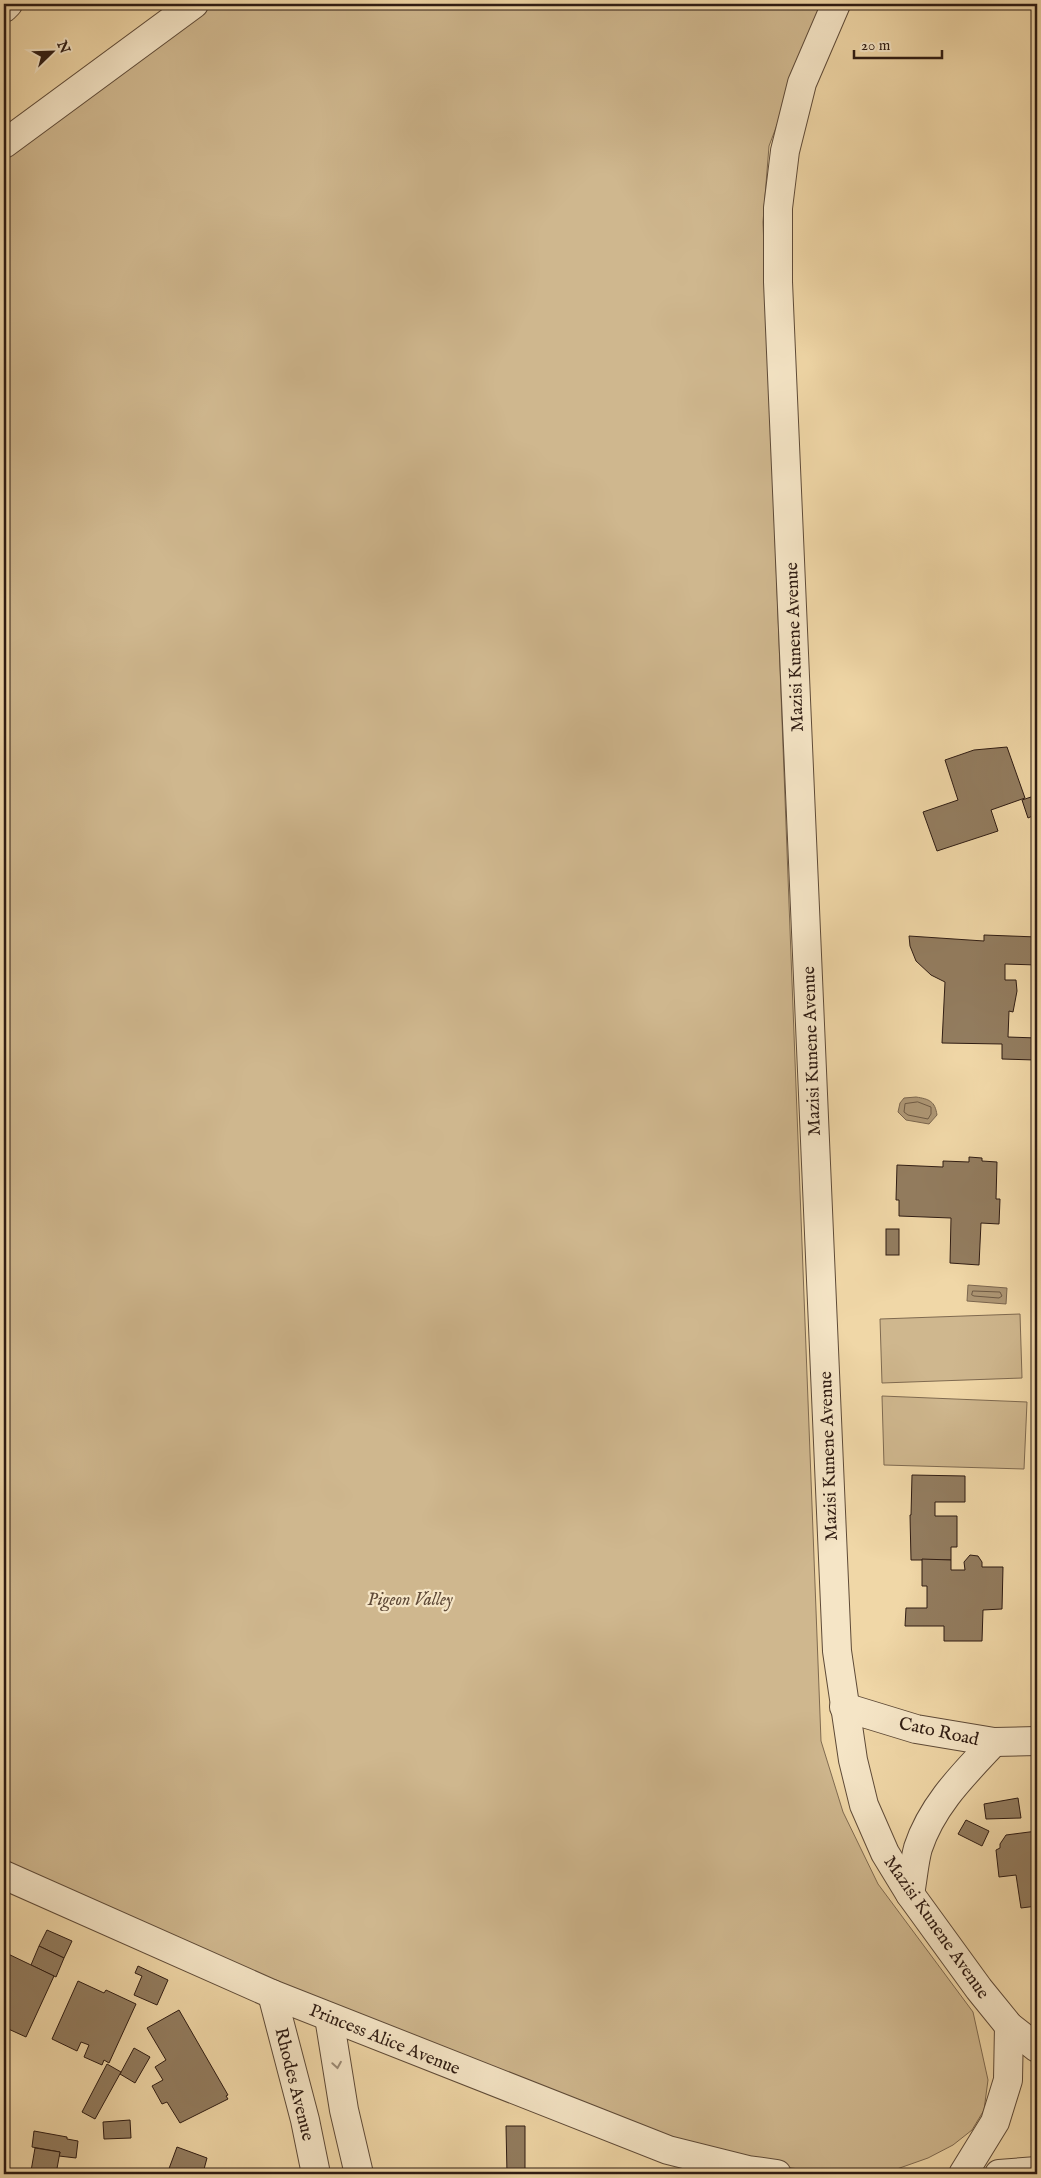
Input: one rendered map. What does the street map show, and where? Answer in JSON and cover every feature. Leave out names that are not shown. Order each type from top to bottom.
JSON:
[{"type":"street","points":[[4,8],[8,4]]},
{"type":"street","points":[[4,144],[164,13],[194,4]]},
{"type":"street","name":"Mazisi Kunene Avenue","points":[[836,4],[802,83],[786,151],[778,208],[778,282],[837,1651],[853,1760],[864,1805],[885,1853],[910,1894],[974,1982],[1009,2026],[1037,2048]]},
{"type":"street","name":"Cato Road","points":[[844,1707],[916,1729],[994,1742],[1037,1741]]},
{"type":"street","points":[[910,1894],[918,1849],[933,1814],[960,1778],[994,1742]]},
{"type":"street","name":"Princess Alice Avenue","points":[[4,1875],[272,1994],[668,2150],[748,2170],[777,2174]]},
{"type":"street","name":"Rhodes Avenue","points":[[272,1994],[305,2120],[316,2174]]},
{"type":"street","points":[[329,2017],[344,2110],[359,2174]]},
{"type":"street","points":[[963,2174],[995,2122],[1008,2080],[1009,2026]]},
{"type":"street","points":[[999,2174],[1037,2171]]},
{"type":"green space","name":"Pigeon Valley","points":[[188,4],[823,4],[769,146],[763,222],[821,1741],[843,1812],[878,1884],[973,2012],[988,2080],[984,2110],[972,2130],[953,2145],[928,2158],[894,2170],[834,2174],[749,2162],[668,2141],[272,1983],[4,1860],[4,140]]},
{"type":"green space","points":[[1020,1314],[1022,1378],[882,1383],[880,1319]]},
{"type":"green space","points":[[882,1396],[1027,1402],[1024,1469],[884,1465]]},
{"type":"water","points":[[916,1097],[928,1100],[935,1107],[937,1115],[929,1124],[906,1120],[898,1112],[900,1103],[904,1098]]},
{"type":"water","points":[[968,1285],[1007,1288],[1006,1304],[967,1301]]},
{"type":"building","points":[[1007,747],[1025,798],[991,810],[998,831],[937,851],[923,812],[958,800],[945,760],[974,750]]},
{"type":"building","points":[[1034,796],[1037,799],[1037,814],[1028,818],[1022,800]]},
{"type":"building","points":[[984,935],[1037,937],[1037,965],[1005,964],[1005,980],[1016,980],[1017,991],[1013,1012],[1009,1011],[1008,1037],[1037,1038],[1035,1060],[1002,1059],[1002,1044],[942,1043],[945,982],[931,975],[916,961],[910,946],[909,936],[984,941]]},
{"type":"building","points":[[969,1157],[982,1158],[982,1161],[997,1162],[996,1199],[1000,1199],[999,1224],[981,1223],[979,1265],[950,1263],[951,1218],[899,1216],[899,1200],[896,1200],[897,1165],[943,1167],[943,1161],[969,1162]]},
{"type":"building","points":[[886,1229],[899,1229],[899,1255],[886,1255]]},
{"type":"building","points":[[912,1475],[965,1476],[965,1502],[935,1502],[935,1516],[957,1516],[957,1547],[951,1547],[951,1560],[911,1560],[910,1515]]},
{"type":"building","points":[[970,1555],[978,1556],[982,1562],[982,1567],[1003,1567],[1002,1609],[983,1610],[982,1641],[944,1641],[944,1626],[905,1626],[906,1608],[927,1608],[927,1586],[922,1586],[922,1559],[951,1560],[951,1570],[965,1570],[964,1562]]},
{"type":"building","points":[[1018,1798],[1021,1818],[986,1819],[984,1804]]},
{"type":"building","points":[[966,1820],[989,1831],[982,1846],[958,1834]]},
{"type":"building","points":[[1037,1831],[1037,1906],[1021,1908],[1016,1875],[999,1877],[996,1850],[1000,1848],[1000,1844],[1006,1835]]},
{"type":"building","points":[[47,1930],[72,1941],[64,1958],[39,1946]]},
{"type":"building","points":[[39,1946],[64,1958],[56,1977],[31,1965]]},
{"type":"building","points":[[4,1952],[54,1976],[26,2037],[4,2027]]},
{"type":"building","points":[[138,1966],[168,1980],[157,2005],[134,1995],[142,1976],[135,1973]]},
{"type":"building","points":[[78,1981],[104,1993],[106,1990],[136,2004],[109,2063],[104,2060],[102,2065],[84,2057],[89,2045],[81,2042],[77,2051],[52,2039]]},
{"type":"building","points":[[179,2010],[228,2095],[226,2096],[228,2099],[180,2123],[167,2102],[162,2104],[152,2086],[163,2080],[155,2067],[166,2060],[147,2028]]},
{"type":"building","points":[[134,2048],[150,2057],[135,2083],[120,2074]]},
{"type":"building","points":[[107,2064],[121,2072],[95,2119],[82,2112]]},
{"type":"building","points":[[130,2120],[131,2138],[104,2139],[103,2122]]},
{"type":"building","points":[[506,2126],[525,2126],[525,2174],[507,2174]]},
{"type":"building","points":[[34,2131],[78,2141],[76,2158],[59,2156],[60,2152],[32,2147]]},
{"type":"building","points":[[177,2147],[207,2158],[203,2173],[207,2174],[167,2174]]},
{"type":"building","points":[[35,2148],[60,2152],[56,2174],[31,2171]]}]
